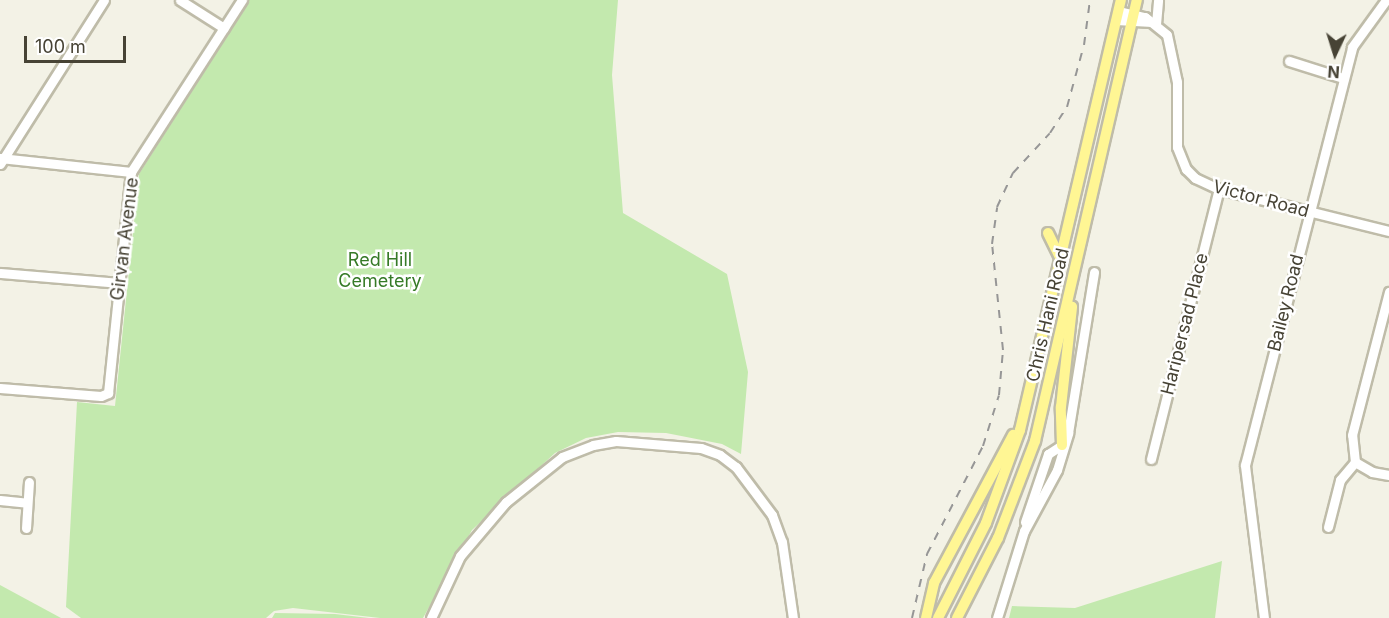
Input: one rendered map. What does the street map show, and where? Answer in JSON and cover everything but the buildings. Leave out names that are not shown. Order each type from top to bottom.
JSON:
[{"type":"main road","name":"Chris Hani Road","points":[[957,618],[998,538],[1024,475],[1047,400],[1137,0]]},
{"type":"main road","name":"Chris Hani Road","points":[[938,618],[990,513],[1025,414],[1119,10]]},
{"type":"main road","points":[[1048,233],[1060,262]]},
{"type":"main road","points":[[1062,445],[1061,407],[1073,322],[1071,292]]},
{"type":"main road","points":[[926,618],[928,598],[1025,414]]},
{"type":"street","points":[[105,0],[1,160],[131,172]]},
{"type":"street","points":[[180,0],[224,28]]},
{"type":"street","name":"Girvan Avenue","points":[[0,388],[101,396],[108,393],[131,172],[242,0]]},
{"type":"street","points":[[1119,10],[1133,18],[1154,23],[1158,0]]},
{"type":"street","name":"Bailey Road","points":[[1264,618],[1245,465],[1354,40],[1386,0]]},
{"type":"street","name":"Victor Road","points":[[1154,23],[1167,35],[1174,61],[1180,159],[1196,178],[1219,189],[1389,231]]},
{"type":"street","points":[[1289,61],[1343,78]]},
{"type":"street","name":"Haripersad Place","points":[[1150,459],[1219,189]]},
{"type":"street","points":[[997,618],[1048,454],[1062,445],[1073,413],[1094,272]]},
{"type":"street","points":[[0,273],[119,283]]},
{"type":"street","points":[[1328,527],[1340,480],[1355,462],[1352,435],[1389,292]]},
{"type":"street","points":[[431,618],[460,556],[506,502],[562,458],[592,445],[616,441],[700,448],[720,455],[736,467],[772,515],[782,542],[793,618]]},
{"type":"street","points":[[1355,462],[1372,472],[1389,475]]},
{"type":"street","points":[[26,528],[29,482]]},
{"type":"street","points":[[0,500],[27,503]]},
{"type":"green space","name":"Red Hill Cemetery","points":[[249,0],[618,0],[612,75],[623,213],[727,274],[748,372],[741,454],[722,444],[666,433],[618,432],[586,438],[555,453],[472,530],[423,618],[380,618],[293,608],[274,611],[266,618],[81,618],[66,607],[77,402],[115,406],[139,174]]},
{"type":"green space","points":[[1222,561],[1215,618],[1009,618],[1012,606],[1075,608]]},
{"type":"green space","points":[[0,585],[61,618],[0,618]]},
{"type":"green space","points":[[275,613],[335,614],[369,618],[272,618]]},
{"type":"railway","points":[[912,618],[927,554],[983,446],[999,395],[1003,350],[992,244],[997,207],[1013,173],[1050,133],[1067,107],[1084,45],[1090,0]]}]
